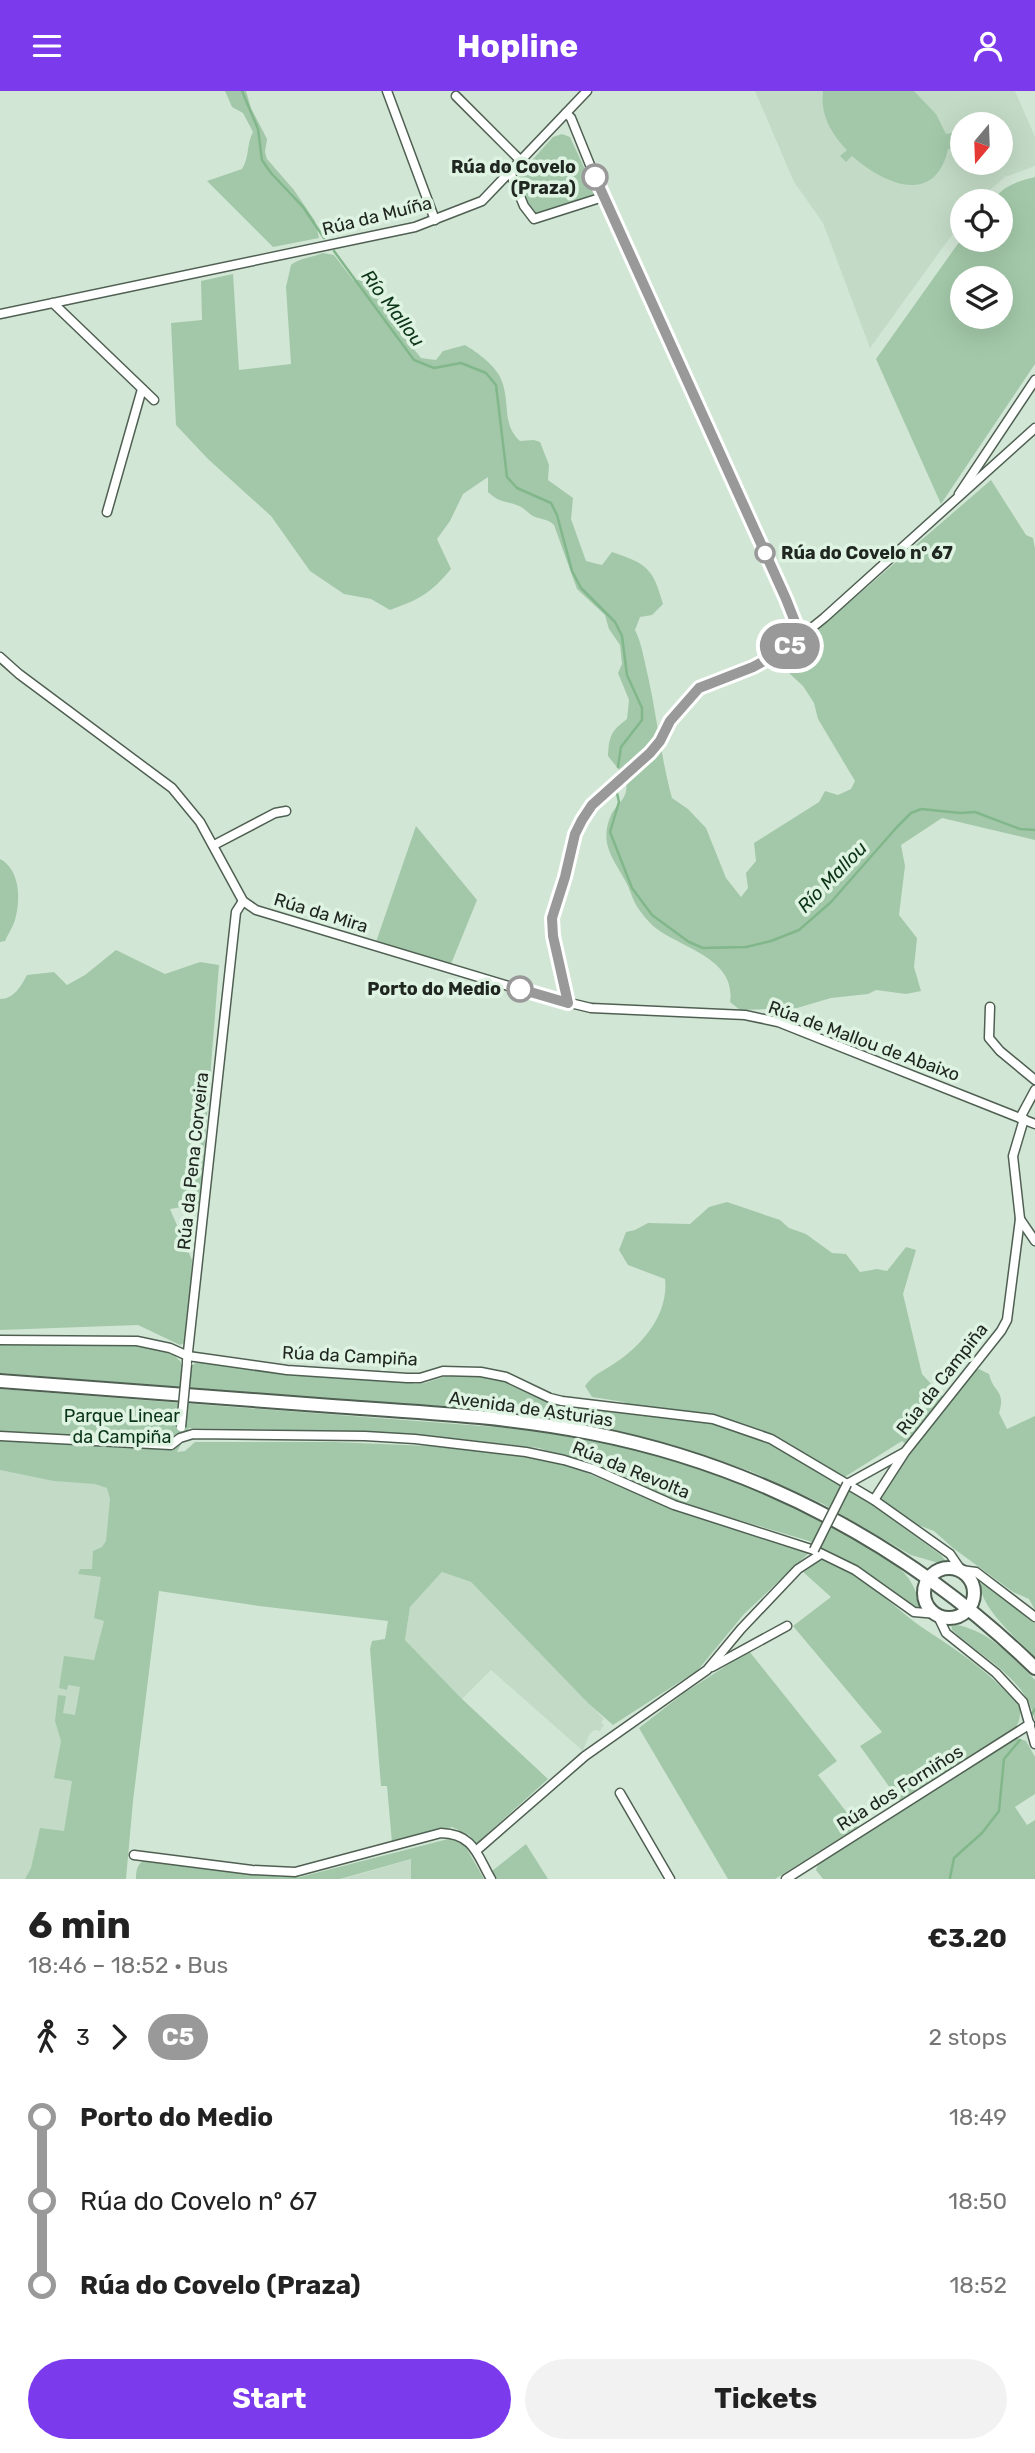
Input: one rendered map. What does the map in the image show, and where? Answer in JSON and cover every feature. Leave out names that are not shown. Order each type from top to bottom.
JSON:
[{"type":"main road","name":"Avenida de Asturias","points":[[0,1381],[456,1415],[590,1432],[660,1449],[764,1485],[844,1524],[908,1563]]},
{"type":"main road","points":[[908,1563],[961,1570],[970,1578],[974,1593],[995,1630]]},
{"type":"main road","points":[[908,1563],[927,1583],[969,1608],[1035,1668]]},
{"type":"main road","points":[[943,1569],[927,1583],[926,1601],[937,1614],[976,1622],[995,1630]]},
{"type":"main road","points":[[953,1617],[969,1608],[974,1593]]},
{"type":"street","points":[[387,91],[435,220]]},
{"type":"street","name":"Rúa da Muíña","points":[[0,314],[415,227],[435,220],[482,201],[587,91]]},
{"type":"street","points":[[456,96],[521,161]]},
{"type":"street","points":[[566,113],[571,118],[603,197],[801,637]]},
{"type":"street","points":[[510,172],[524,206],[534,219],[603,197]]},
{"type":"street","points":[[53,303],[154,400]]},
{"type":"street","points":[[959,497],[958,494],[966,481],[1035,380]]},
{"type":"street","points":[[107,512],[142,389]]},
{"type":"street","points":[[568,1003],[553,936],[552,918],[575,834],[592,805],[640,764],[660,741],[670,721],[699,688],[753,667],[783,651],[1035,428]]},
{"type":"street","points":[[0,657],[19,674],[172,787],[200,822],[243,901]]},
{"type":"street","points":[[214,845],[286,811]]},
{"type":"street","name":"Rúa da Mira","points":[[243,901],[256,910],[568,1003]]},
{"type":"street","name":"Rúa da Pena Corveira","points":[[180,1437],[236,912],[243,901]]},
{"type":"street","name":"Rúa de Mallou de Abaixo","points":[[568,1003],[628,1011],[746,1015],[778,1022],[1035,1124]]},
{"type":"street","points":[[990,1007],[989,1038],[1000,1051],[1035,1080]]},
{"type":"street","points":[[1022,1118],[1035,1090]]},
{"type":"street","name":"Rúa da Campiña","points":[[874,1500],[905,1452],[1007,1320],[1020,1219],[1013,1156],[1022,1118]]},
{"type":"street","points":[[1020,1219],[1035,1241]]},
{"type":"street","name":"Rúa da Campiña","points":[[0,1340],[136,1341],[170,1348],[187,1360],[287,1370],[407,1378],[420,1378],[454,1370],[493,1375],[514,1380],[562,1401],[682,1414],[744,1428],[771,1439],[847,1484],[905,1452]]},
{"type":"street","name":"Rúa da Revolta","points":[[0,1436],[171,1445],[180,1437],[194,1434],[365,1436],[526,1452],[574,1463],[674,1505],[817,1552],[855,1570],[914,1612],[937,1614]]},
{"type":"street","points":[[707,1670],[741,1629],[817,1552],[847,1484],[950,1554],[961,1570],[976,1572],[1035,1617]]},
{"type":"street","points":[[937,1614],[946,1633],[996,1673],[1023,1702],[1035,1744]]},
{"type":"street","points":[[477,1850],[585,1756],[707,1670],[787,1626]]},
{"type":"street","name":"Rúa dos Forniños","points":[[786,1879],[1030,1724]]},
{"type":"street","points":[[620,1794],[670,1879]]},
{"type":"street","points":[[134,1855],[252,1870],[295,1872],[442,1833],[461,1836],[477,1850],[491,1879]]},
{"type":"shaded area","points":[[755,91],[1015,91],[1035,137],[1035,166],[1013,174],[1013,112],[950,112],[950,175],[1010,175],[991,189],[950,189],[950,238],[870,348],[823,223],[794,182]]},
{"type":"shaded area","points":[[0,1444],[116,1455],[107,1752],[40,1879],[0,1879]]},
{"type":"shaded area","points":[[442,1572],[471,1582],[604,1719],[600,1731],[594,1730],[589,1735],[583,1751],[491,1670],[462,1699],[405,1640],[410,1607]]},
{"type":"shaded area","points":[[412,1859],[411,1879],[340,1879],[346,1878]]},
{"type":"green space","points":[[225,91],[246,91],[251,108],[267,139],[267,159],[294,190],[315,221],[319,238],[273,247],[207,181],[242,169],[253,132],[243,113],[232,107]]},
{"type":"green space","points":[[823,91],[914,91],[936,114],[946,134],[950,133],[950,149],[932,179],[907,185],[893,181],[879,175],[852,156],[846,162],[840,156],[847,150],[828,123]]},
{"type":"green space","points":[[562,134],[570,137],[594,194],[587,199],[539,214],[532,212],[516,178],[553,137]]},
{"type":"green space","points":[[1035,177],[1035,364],[941,504],[876,359],[952,252],[1013,252],[1013,189],[1005,189]]},
{"type":"green space","points":[[323,253],[334,255],[354,281],[361,279],[368,282],[392,314],[393,323],[421,358],[436,360],[443,351],[465,345],[491,364],[499,374],[504,388],[508,420],[514,434],[520,441],[540,442],[549,465],[548,480],[573,498],[571,519],[586,561],[602,565],[612,552],[641,564],[652,575],[663,604],[652,615],[640,617],[635,630],[648,676],[672,798],[688,809],[706,828],[726,878],[741,897],[748,888],[746,873],[756,861],[754,843],[819,802],[825,791],[838,795],[851,789],[855,781],[818,719],[814,703],[803,686],[790,674],[786,657],[991,480],[1026,535],[1033,538],[1035,548],[1035,840],[942,818],[901,845],[905,866],[899,915],[917,938],[914,967],[921,991],[906,994],[876,990],[868,994],[831,998],[797,1008],[740,1010],[730,1002],[730,987],[715,964],[663,933],[643,915],[610,852],[606,835],[611,815],[626,793],[626,782],[608,756],[612,735],[627,719],[629,700],[618,673],[622,664],[620,645],[609,629],[605,615],[577,589],[554,525],[533,516],[519,506],[492,496],[488,492],[488,477],[463,494],[450,521],[437,539],[451,569],[424,595],[390,610],[371,599],[344,594],[310,571],[271,516],[208,459],[176,425],[171,323],[202,320],[201,281],[233,274],[239,370],[291,364],[286,287],[291,265]]},
{"type":"green space","points":[[416,826],[477,900],[451,964],[376,942]]},
{"type":"green space","points":[[0,859],[12,870],[18,895],[14,923],[5,941],[0,942]]},
{"type":"green space","points":[[116,950],[165,974],[200,962],[219,965],[200,1204],[170,1209],[192,1260],[186,1342],[180,1345],[138,1325],[0,1330],[0,999],[13,994],[27,975],[54,972],[67,985],[85,975]]},
{"type":"green space","points":[[727,1202],[780,1220],[789,1228],[806,1234],[832,1253],[846,1254],[860,1272],[877,1269],[887,1271],[906,1247],[916,1250],[903,1294],[922,1374],[943,1397],[962,1374],[979,1369],[989,1374],[1000,1396],[999,1413],[1007,1429],[1035,1416],[1035,1610],[1029,1599],[1013,1592],[934,1531],[918,1525],[881,1502],[879,1498],[913,1450],[902,1441],[843,1478],[853,1491],[941,1555],[946,1561],[942,1564],[911,1555],[823,1504],[750,1471],[672,1445],[596,1426],[485,1411],[0,1373],[0,1343],[136,1344],[174,1355],[182,1363],[193,1365],[197,1362],[272,1371],[407,1381],[415,1384],[453,1374],[477,1374],[508,1382],[570,1408],[634,1412],[624,1402],[592,1397],[585,1386],[635,1347],[652,1327],[663,1304],[665,1279],[628,1265],[619,1250],[626,1232],[648,1223],[690,1224],[709,1207]]},
{"type":"green space","name":"Parque Linear da Campiña","points":[[0,1389],[508,1428],[600,1442],[692,1466],[737,1482],[822,1521],[899,1568],[911,1582],[922,1608],[919,1610],[877,1579],[809,1541],[672,1500],[626,1477],[539,1448],[458,1439],[335,1431],[189,1428],[177,1452],[185,1451],[195,1442],[334,1442],[429,1446],[505,1453],[573,1467],[682,1513],[809,1553],[744,1614],[698,1670],[613,1725],[588,1703],[471,1582],[442,1572],[410,1607],[405,1640],[462,1699],[548,1779],[476,1844],[469,1835],[452,1827],[392,1843],[387,1786],[381,1786],[370,1649],[372,1641],[385,1639],[388,1621],[159,1591],[126,1879],[25,1879],[31,1868],[40,1828],[64,1831],[72,1781],[54,1778],[61,1741],[55,1721],[58,1695],[66,1696],[63,1713],[75,1715],[80,1687],[68,1685],[67,1690],[59,1688],[64,1656],[94,1660],[104,1621],[94,1618],[101,1577],[78,1574],[80,1569],[92,1569],[93,1551],[102,1547],[106,1541],[110,1499],[107,1488],[95,1484],[54,1481],[0,1470]]},
{"type":"green space","points":[[819,1559],[849,1571],[988,1675],[1021,1708],[1015,1729],[901,1801],[898,1799],[860,1746],[882,1732],[793,1626],[831,1597],[802,1571]]},
{"type":"green space","points":[[981,1583],[1035,1623],[1035,1657],[992,1612],[982,1592]]},
{"type":"green space","points":[[951,1624],[987,1637],[1007,1652],[1035,1680],[1035,1722],[1031,1707],[1014,1682],[952,1630]]},
{"type":"green space","points":[[749,1651],[837,1761],[818,1775],[858,1827],[775,1879],[728,1879],[639,1728],[684,1693]]},
{"type":"green space","points":[[1017,1738],[1026,1741],[1035,1757],[1035,1794],[1015,1807],[1027,1825],[1035,1820],[1035,1879],[823,1879],[816,1870],[818,1864]]},
{"type":"green space","points":[[452,1838],[463,1842],[484,1879],[411,1879],[411,1859],[340,1879],[136,1879],[138,1867],[146,1860],[300,1877]]},
{"type":"green space","points":[[526,1844],[548,1879],[497,1879],[492,1871]]},
{"type":"waterway","name":"Río Mallou","points":[[242,91],[258,129],[262,160],[303,207],[324,238]]},
{"type":"waterway","name":"Río Mallou","points":[[334,251],[414,360],[434,368],[461,363],[486,373],[496,385],[507,477],[517,488],[551,503],[557,515],[572,571],[581,588],[615,622],[622,636],[627,675],[642,708],[642,720],[621,747],[618,767]]},
{"type":"waterway","name":"Río Mallou","points":[[617,793],[619,802],[610,832],[632,888],[652,915],[689,942],[703,948],[746,947],[799,930],[831,902],[911,813],[921,809],[975,812],[1020,829],[1035,830]]},
{"type":"waterway","points":[[1032,1714],[1035,1709]]},
{"type":"waterway","points":[[950,1878],[954,1858],[982,1833],[999,1811],[1004,1759],[1020,1740]]},
{"type":"bus line","name":"C5","points":[[520,989],[568,1003],[553,936],[552,918],[575,834],[592,805],[640,764],[660,741],[670,721],[699,688],[753,667],[783,651],[801,637],[595,177]]},
{"type":"place","name":"Rúa do Covelo (Praza)","points":[[595,177]]},
{"type":"place","name":"Rúa do Covelo nº 67","points":[[765,553]]},
{"type":"place","name":"Porto do Medio","points":[[520,989]]}]
